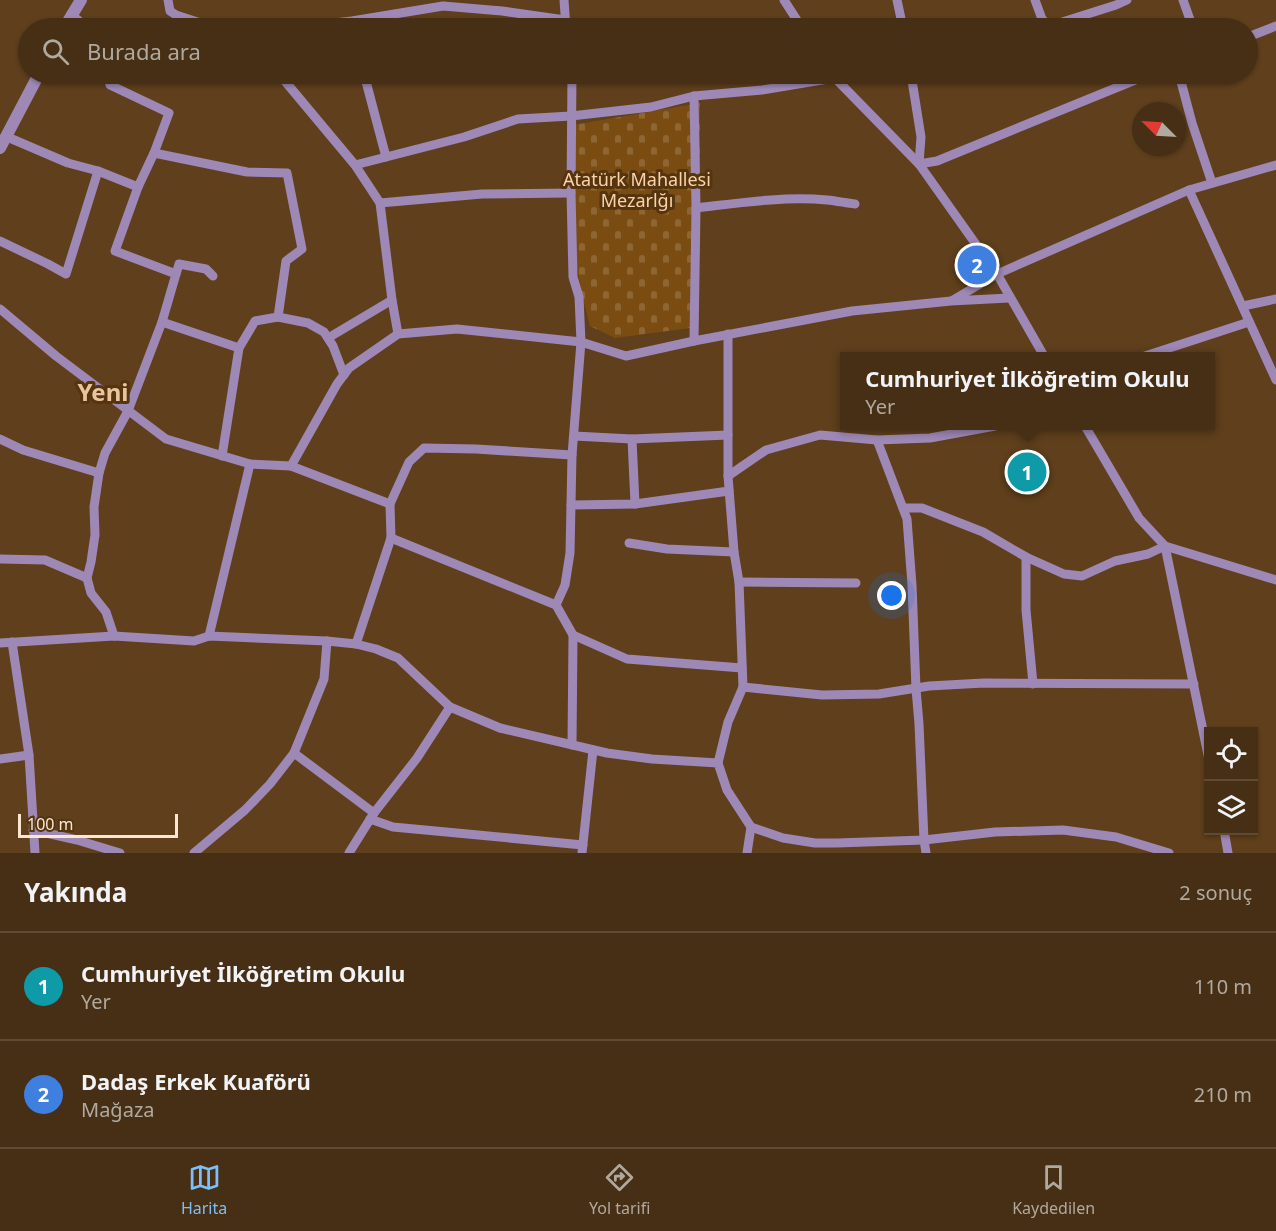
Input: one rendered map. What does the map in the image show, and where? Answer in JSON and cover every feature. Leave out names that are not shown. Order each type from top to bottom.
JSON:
[{"type":"street","points":[[69,18],[81,0]]},
{"type":"street","points":[[168,0],[170,11],[185,18]]},
{"type":"street","points":[[564,0],[566,18]]},
{"type":"street","points":[[784,0],[796,18]]},
{"type":"street","points":[[897,0],[901,18]]},
{"type":"street","points":[[1035,0],[1042,18]]},
{"type":"street","points":[[1075,18],[1127,0]]},
{"type":"street","points":[[1183,0],[1189,18]]},
{"type":"street","points":[[385,18],[442,6],[502,11],[536,18]]},
{"type":"street","points":[[71,14],[76,18]]},
{"type":"street","points":[[1258,33],[1276,27]]},
{"type":"street","points":[[34,84],[3,142],[98,171],[138,187]]},
{"type":"street","points":[[110,84],[169,113],[138,187],[115,251],[176,274]]},
{"type":"street","points":[[287,84],[354,165],[380,203],[398,334]]},
{"type":"street","points":[[367,84],[386,157]]},
{"type":"street","points":[[556,605],[565,585],[570,554],[572,455],[581,342],[579,297],[573,277],[572,84]]},
{"type":"street","points":[[354,165],[465,137],[518,119],[651,107],[694,96],[762,90],[792,84]]},
{"type":"street","points":[[841,84],[918,164],[997,274],[1041,352]]},
{"type":"street","points":[[913,84],[921,137],[918,164]]},
{"type":"street","points":[[918,164],[937,160],[1125,84]]},
{"type":"street","points":[[1182,84],[1212,183]]},
{"type":"street","points":[[694,96],[696,208],[694,341]]},
{"type":"street","points":[[154,153],[247,172],[286,174],[302,249],[286,261],[278,317]]},
{"type":"street","points":[[951,301],[997,274],[1190,190],[1276,165]]},
{"type":"street","points":[[0,241],[66,274],[98,171]]},
{"type":"street","points":[[1190,190],[1276,380]]},
{"type":"street","points":[[380,203],[482,194],[571,193]]},
{"type":"street","points":[[696,208],[795,200],[826,200],[855,204]]},
{"type":"street","points":[[114,636],[106,612],[91,593],[87,578],[95,535],[94,507],[99,473],[105,453],[128,411],[162,322],[179,264],[206,269],[213,276]]},
{"type":"street","points":[[291,466],[344,375],[350,368],[398,334],[457,328],[581,342],[626,356],[728,334],[852,312],[951,301],[1009,298]]},
{"type":"street","points":[[1243,306],[1276,299]]},
{"type":"street","points":[[328,339],[392,300]]},
{"type":"street","points":[[0,309],[56,356],[166,440],[250,464],[291,466],[390,504]]},
{"type":"street","points":[[222,456],[239,348],[255,321],[278,317],[308,323],[324,332],[333,346],[344,375]]},
{"type":"street","points":[[162,322],[239,348]]},
{"type":"street","points":[[1160,352],[1249,322]]},
{"type":"street","points":[[728,334],[728,476],[739,582],[743,687],[728,722],[718,763],[727,789],[751,827],[814,848],[995,832],[1062,830],[1116,837],[1169,853]]},
{"type":"street","points":[[728,476],[766,450],[820,435],[877,440],[930,438],[973,430]]},
{"type":"street","points":[[1087,430],[1139,518],[1165,546],[1276,580]]},
{"type":"street","points":[[574,436],[632,440],[728,435]]},
{"type":"street","points":[[0,439],[23,450],[99,473]]},
{"type":"street","points":[[632,440],[635,504]]},
{"type":"street","points":[[877,440],[907,519],[926,853]]},
{"type":"street","points":[[356,644],[391,538],[390,504],[409,462],[424,448],[572,455]]},
{"type":"street","points":[[209,636],[250,464]]},
{"type":"street","points":[[571,505],[635,504],[729,491]]},
{"type":"street","points":[[903,508],[922,508],[963,524],[982,532],[1026,558],[1064,574],[1083,576],[1115,561],[1148,554],[1165,546]]},
{"type":"street","points":[[391,538],[556,605],[573,635],[572,745]]},
{"type":"street","points":[[629,543],[667,549],[735,552]]},
{"type":"street","points":[[1165,546],[1204,731]]},
{"type":"street","points":[[1026,558],[1026,610],[1033,684]]},
{"type":"street","points":[[0,559],[45,560],[87,578]]},
{"type":"street","points":[[739,582],[856,583]]},
{"type":"street","points":[[573,635],[627,659],[742,668]]},
{"type":"street","points":[[0,643],[114,636],[194,642],[209,636],[356,644],[398,658],[450,707],[500,728],[593,750],[652,759],[718,763]]},
{"type":"street","points":[[194,853],[245,810],[270,784],[294,753],[324,679],[327,641]]},
{"type":"street","points":[[12,642],[29,755],[35,853]]},
{"type":"street","points":[[743,687],[822,695],[879,694],[929,686],[984,683],[1194,684]]},
{"type":"street","points":[[350,853],[372,816],[417,758],[450,707]]},
{"type":"street","points":[[294,753],[372,816],[393,827],[582,849],[593,750]]},
{"type":"street","points":[[0,759],[29,755]]},
{"type":"street","points":[[747,853],[751,827]]},
{"type":"street","points":[[33,830],[120,853]]},
{"type":"street","points":[[1225,835],[1228,853]]},
{"type":"green space","name":"Atatürk Mahallesi Mezarlğı","points":[[700,103],[700,193],[690,328],[615,338],[590,326],[582,295],[575,257],[573,125]]},
{"type":"place","name":"Dadaş Erkek Kuaförü","points":[[977,265]]},
{"type":"place","name":"Cumhuriyet İlköğretim Okulu","points":[[1027,472]]},
{"type":"district","name":"Yeni","points":[[103,393]]}]
